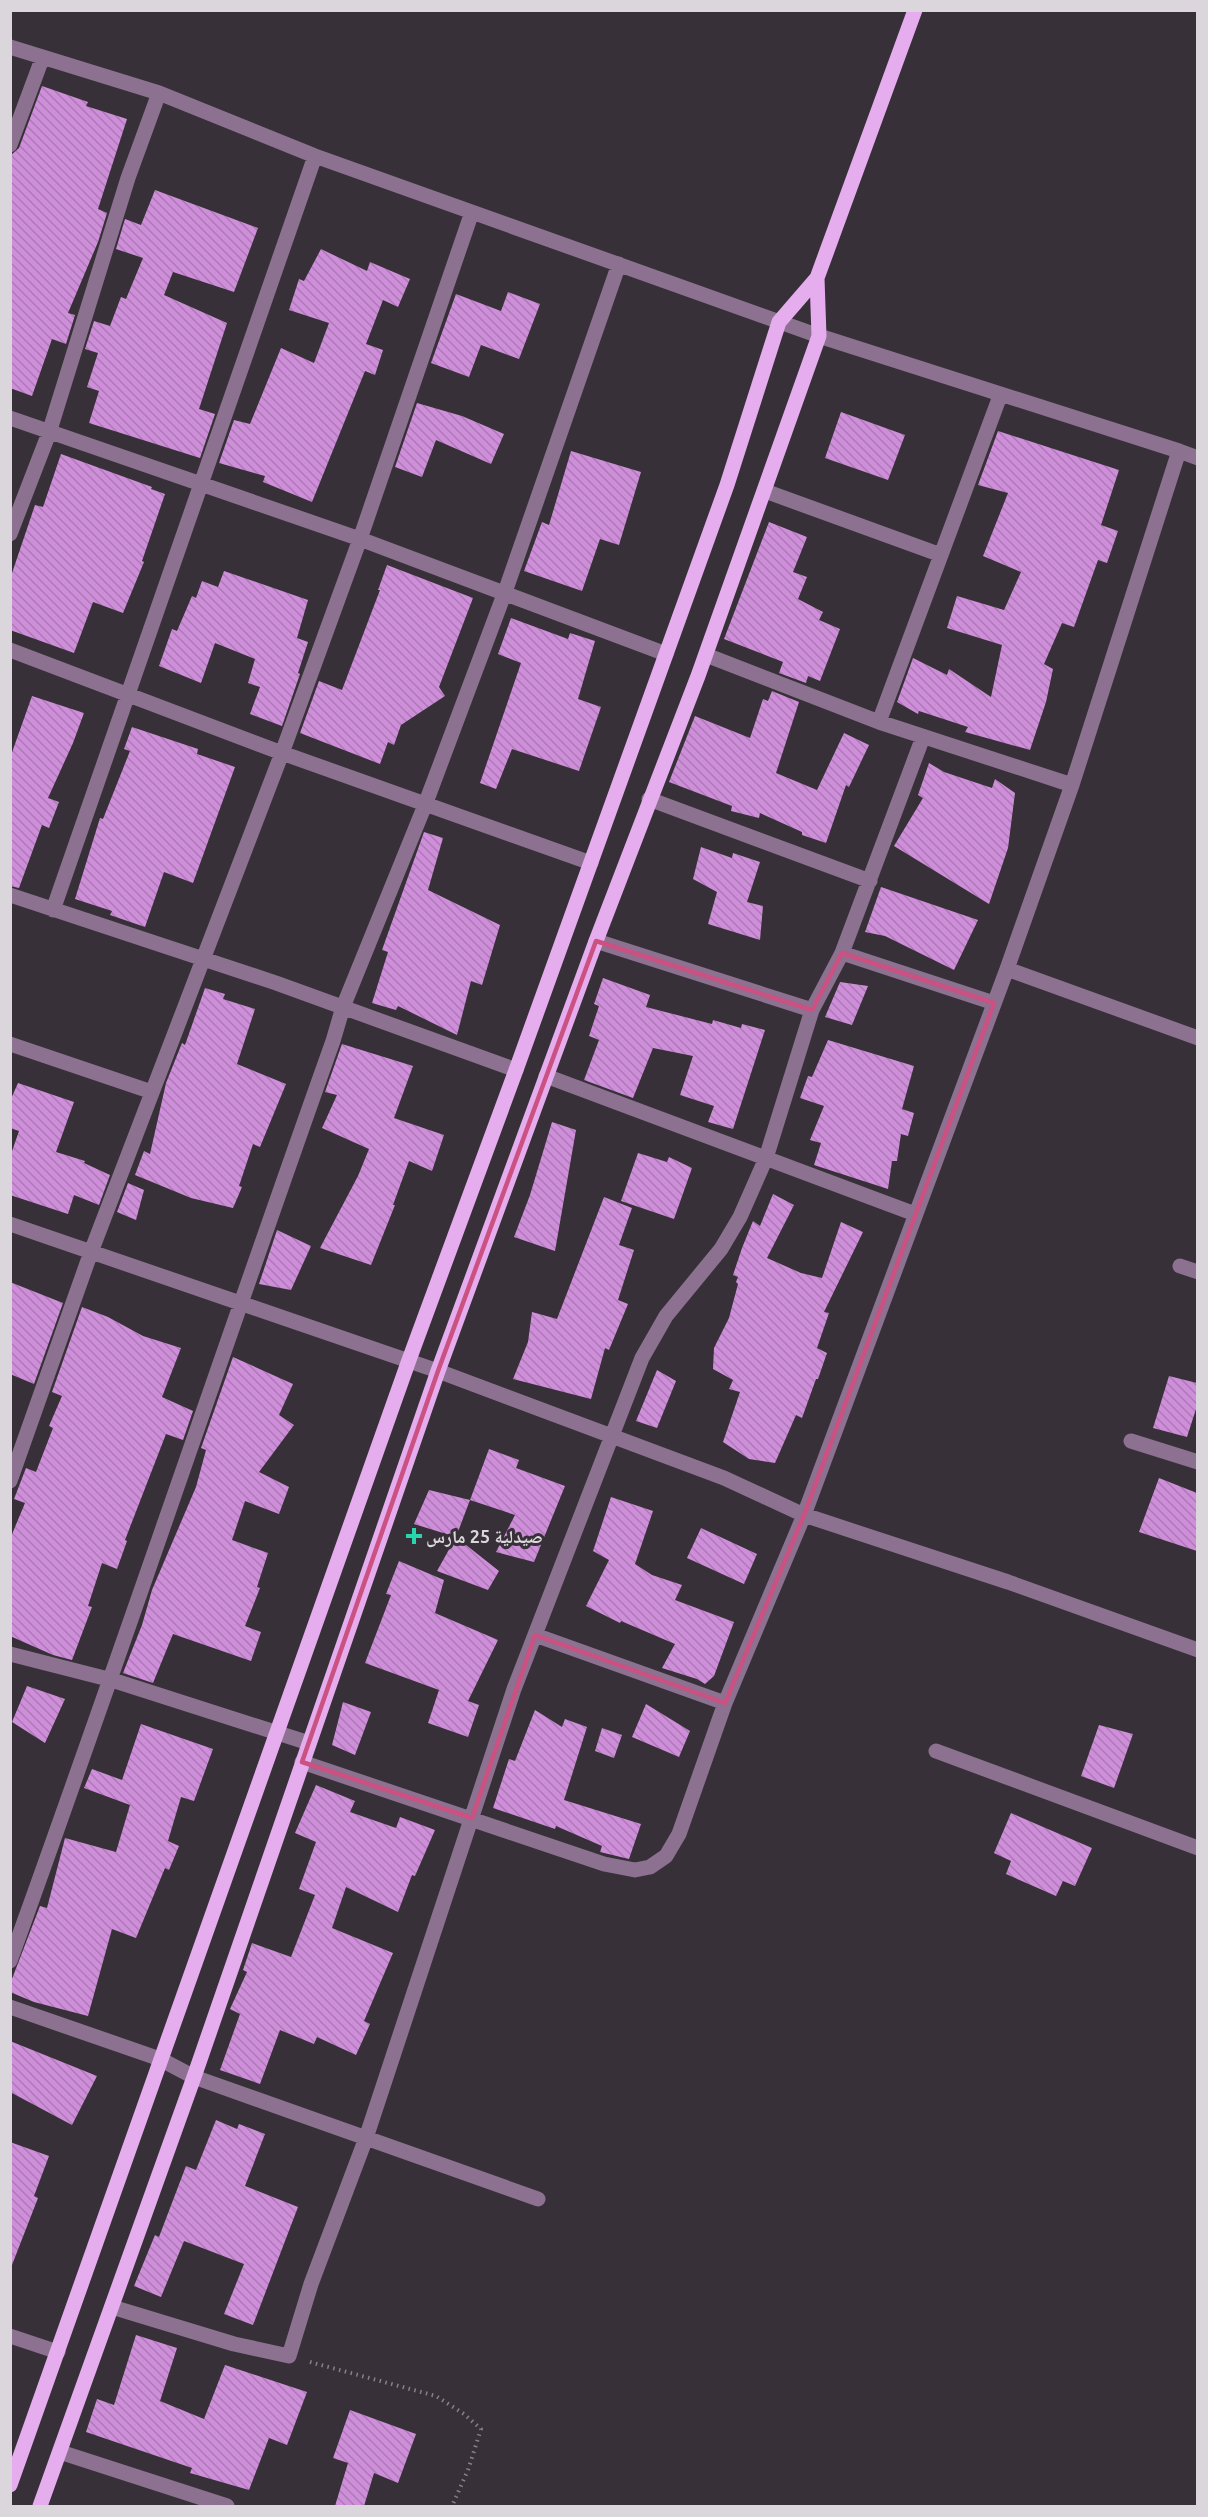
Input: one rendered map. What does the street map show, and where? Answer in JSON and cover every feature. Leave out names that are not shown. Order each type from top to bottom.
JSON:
[{"type":"main road","points":[[10,2485],[409,1360],[727,485],[780,322],[817,278],[915,10]]},
{"type":"main road","points":[[40,2506],[194,2077],[438,1371],[649,799],[706,655],[765,491],[819,336],[817,278]]},
{"type":"street","points":[[10,47],[42,59],[159,93],[315,156],[819,336],[1197,458]]},
{"type":"street","points":[[10,146],[42,59]]},
{"type":"street","points":[[10,534],[49,433],[128,178],[159,93]]},
{"type":"street","points":[[53,910],[315,156]]},
{"type":"street","points":[[10,1481],[91,1252],[282,753],[360,539],[472,212]]},
{"type":"street","points":[[10,1961],[112,1680],[343,1007],[424,805],[505,592],[619,264]]},
{"type":"street","points":[[879,722],[1000,396]]},
{"type":"street","points":[[10,418],[360,539],[666,654]]},
{"type":"street","points":[[302,1762],[604,1864],[634,1870],[650,1867],[666,1856],[679,1834],[694,1797],[725,1703],[804,1515],[1008,969],[1072,785],[1179,451]]},
{"type":"street","points":[[765,491],[941,555]]},
{"type":"street","points":[[10,650],[424,805],[591,862]]},
{"type":"street","points":[[706,655],[879,722],[1072,785]]},
{"type":"street","points":[[112,2307],[234,2344],[289,2356],[311,2284],[366,2138],[514,1689],[642,1358],[666,1316],[721,1249],[740,1217],[766,1158],[813,1010],[842,953],[924,737]]},
{"type":"street","points":[[649,799],[870,881]]},
{"type":"street","points":[[10,895],[203,958],[516,1070]]},
{"type":"street","points":[[596,941],[813,1010]]},
{"type":"street","points":[[842,953],[994,1004]]},
{"type":"street","points":[[1008,969],[1197,1038]]},
{"type":"street","points":[[10,1044],[152,1092]]},
{"type":"street","points":[[546,1076],[915,1214]]},
{"type":"street","points":[[10,1224],[409,1360],[724,1478],[804,1515],[1008,1582],[1197,1650]]},
{"type":"street","points":[[1180,1266],[1197,1272]]},
{"type":"street","points":[[1131,1441],[1197,1462]]},
{"type":"street","points":[[535,1635],[725,1703]]},
{"type":"street","points":[[10,1654],[112,1680],[309,1743]]},
{"type":"street","points":[[936,1751],[1197,1848]]},
{"type":"street","points":[[10,2007],[160,2059],[194,2077],[538,2199]]},
{"type":"street","points":[[10,2336],[58,2352]]},
{"type":"street","points":[[60,2452],[227,2506]]},
{"type":"path","points":[[289,2356],[436,2396],[464,2414],[481,2429],[468,2470],[452,2506]]},
{"type":"highlighted area","points":[[596,941],[812,1010],[842,953],[994,1003],[804,1515],[725,1703],[535,1635],[472,1818],[302,1762],[438,1371]]},
{"type":"building","points":[[42,86],[88,102],[86,106],[127,119],[98,209],[107,213],[98,242],[68,313],[75,315],[66,344],[52,339],[32,396],[10,388],[10,156],[19,148]]},
{"type":"building","points":[[155,190],[258,228],[234,292],[173,272],[164,295],[227,323],[199,409],[215,414],[200,458],[89,423],[99,391],[87,387],[98,353],[85,349],[94,321],[110,326],[121,297],[126,299],[143,258],[116,249],[125,219],[141,225]]},
{"type":"building","points":[[321,249],[367,271],[370,262],[410,279],[398,307],[383,300],[366,344],[383,350],[375,375],[365,371],[312,502],[263,482],[265,476],[219,463],[234,420],[250,424],[281,348],[314,363],[329,323],[289,310],[299,279],[304,281]]},
{"type":"building","points":[[508,292],[540,304],[519,359],[481,345],[469,377],[431,363],[456,294],[501,311]]},
{"type":"building","points":[[417,403],[462,416],[504,434],[491,464],[436,440],[422,477],[395,467]]},
{"type":"building","points":[[841,412],[905,435],[888,480],[825,458]]},
{"type":"building","points":[[998,431],[1119,470],[1101,525],[1118,531],[1107,563],[1098,560],[1074,627],[1062,623],[1044,664],[1053,669],[1046,702],[1030,750],[965,732],[968,727],[919,711],[918,714],[897,702],[913,658],[947,675],[949,669],[991,697],[1002,645],[947,628],[957,596],[1004,610],[1021,572],[983,556],[1008,493],[978,485]]},
{"type":"building","points":[[571,451],[641,472],[619,545],[600,539],[582,591],[524,571],[542,522],[549,525]]},
{"type":"building","points":[[61,454],[152,487],[151,489],[165,494],[142,561],[144,562],[123,613],[93,602],[74,653],[10,630],[10,579],[35,505],[43,507]]},
{"type":"building","points":[[769,522],[807,537],[793,572],[807,577],[798,599],[823,612],[819,620],[840,629],[820,681],[808,676],[806,683],[779,673],[783,662],[724,639]]},
{"type":"building","points":[[387,565],[473,598],[439,687],[445,696],[401,725],[394,745],[388,742],[380,764],[300,733],[319,681],[342,690],[380,590],[378,590]]},
{"type":"building","points":[[224,571],[308,600],[297,638],[308,642],[298,673],[300,674],[282,726],[250,714],[260,687],[248,683],[255,659],[215,643],[201,683],[159,666],[172,629],[177,631],[192,596],[196,598],[202,581],[218,587]]},
{"type":"building","points":[[511,618],[568,639],[570,633],[595,641],[578,699],[601,707],[579,771],[512,749],[496,789],[480,783],[521,663],[498,654]]},
{"type":"building","points":[[772,691],[799,702],[776,773],[817,790],[844,733],[869,745],[849,787],[846,785],[826,843],[802,835],[802,832],[760,813],[759,818],[731,811],[732,806],[669,782],[695,716],[750,738],[763,699],[768,701]]},
{"type":"building","points":[[32,696],[84,713],[48,798],[59,802],[49,828],[42,825],[19,888],[10,886],[10,758]]},
{"type":"building","points":[[132,727],[198,749],[197,754],[235,767],[193,883],[164,872],[145,927],[110,915],[112,911],[75,899],[100,818],[103,819],[130,751],[124,749]]},
{"type":"building","points":[[929,763],[944,772],[992,788],[995,779],[1015,793],[1008,848],[989,904],[894,846],[923,798],[918,795]]},
{"type":"building","points":[[424,832],[443,838],[428,890],[500,925],[482,985],[471,981],[457,1035],[398,1006],[396,1010],[372,1003],[388,952],[382,950]]},
{"type":"building","points":[[701,847],[732,858],[733,853],[760,862],[747,902],[763,906],[760,940],[708,924],[717,892],[693,879]]},
{"type":"building","points":[[881,887],[978,920],[954,970],[885,936],[865,932]]},
{"type":"building","points":[[603,978],[650,995],[646,1007],[712,1024],[713,1020],[741,1028],[742,1024],[765,1030],[733,1129],[708,1122],[714,1106],[680,1095],[693,1056],[653,1048],[633,1098],[584,1080],[599,1040],[589,1036],[599,1006],[594,1004]]},
{"type":"building","points":[[840,982],[868,986],[852,1025],[825,1017]]},
{"type":"building","points":[[205,988],[225,994],[223,999],[255,1009],[237,1064],[286,1084],[260,1147],[253,1144],[239,1186],[242,1187],[233,1208],[191,1198],[135,1175],[144,1151],[150,1154],[166,1083],[182,1043],[185,1045]]},
{"type":"building","points":[[828,1040],[914,1066],[902,1109],[914,1113],[908,1136],[901,1134],[897,1161],[892,1161],[888,1189],[814,1165],[821,1143],[810,1140],[824,1106],[800,1098],[808,1076],[812,1077]]},
{"type":"building","points":[[342,1044],[413,1066],[394,1118],[444,1135],[432,1171],[409,1161],[393,1205],[395,1205],[371,1265],[320,1248],[358,1176],[369,1149],[322,1128],[337,1095],[325,1092]]},
{"type":"building","points":[[18,1083],[74,1102],[56,1152],[85,1161],[84,1163],[110,1175],[99,1205],[74,1195],[68,1214],[10,1195],[10,1157],[19,1131],[10,1128],[10,1101]]},
{"type":"building","points":[[552,1122],[576,1130],[555,1251],[514,1237],[530,1195]]},
{"type":"building","points":[[638,1153],[667,1162],[669,1157],[692,1168],[674,1219],[621,1201]]},
{"type":"building","points":[[128,1183],[144,1190],[136,1220],[117,1212]]},
{"type":"building","points":[[773,1194],[794,1205],[767,1258],[801,1273],[822,1278],[841,1222],[863,1232],[824,1312],[829,1313],[817,1348],[827,1353],[818,1379],[816,1379],[802,1418],[796,1415],[775,1463],[749,1459],[723,1442],[740,1392],[729,1389],[733,1380],[713,1369],[714,1348],[729,1318],[738,1284],[736,1282],[738,1277],[733,1275],[742,1248],[753,1221],[760,1226]]},
{"type":"building","points":[[604,1197],[632,1208],[619,1245],[634,1250],[618,1300],[628,1304],[609,1350],[605,1348],[591,1399],[513,1379],[528,1342],[532,1312],[557,1319]]},
{"type":"building","points":[[277,1230],[311,1246],[291,1290],[259,1284]]},
{"type":"building","points":[[10,1282],[63,1303],[34,1384],[10,1374]]},
{"type":"building","points":[[82,1307],[108,1317],[143,1336],[181,1348],[162,1397],[193,1411],[183,1440],[166,1434],[125,1540],[127,1541],[117,1569],[102,1563],[88,1606],[92,1607],[72,1660],[53,1655],[10,1636],[10,1539],[25,1503],[14,1499],[26,1468],[36,1472],[53,1428],[49,1426],[62,1396],[52,1392]]},
{"type":"building","points":[[233,1357],[293,1384],[279,1415],[294,1425],[259,1472],[289,1487],[279,1514],[245,1501],[232,1540],[268,1553],[257,1587],[260,1588],[245,1626],[261,1632],[251,1661],[173,1634],[153,1683],[123,1673],[142,1625],[152,1590],[196,1487],[206,1450],[201,1448]]},
{"type":"building","points":[[657,1370],[676,1381],[657,1428],[636,1421]]},
{"type":"building","points":[[1169,1376],[1197,1383],[1197,1406],[1187,1437],[1153,1428]]},
{"type":"building","points":[[489,1449],[519,1460],[516,1468],[565,1486],[534,1562],[496,1552],[515,1515],[470,1500]]},
{"type":"building","points":[[1159,1478],[1197,1493],[1197,1551],[1139,1532]]},
{"type":"building","points":[[429,1490],[470,1500],[456,1537],[414,1524]]},
{"type":"building","points":[[611,1497],[653,1511],[635,1564],[652,1575],[682,1585],[675,1600],[734,1622],[714,1676],[705,1684],[697,1679],[662,1668],[675,1644],[621,1621],[620,1623],[586,1606],[609,1560],[593,1551]]},
{"type":"building","points":[[701,1528],[757,1554],[744,1584],[687,1558]]},
{"type":"building","points":[[456,1537],[499,1571],[488,1590],[437,1571]]},
{"type":"building","points":[[399,1561],[444,1580],[435,1613],[498,1640],[468,1701],[479,1705],[468,1737],[428,1723],[439,1690],[365,1663],[391,1595],[386,1594]]},
{"type":"building","points":[[27,1686],[65,1699],[45,1743],[12,1722]]},
{"type":"building","points":[[343,1702],[371,1712],[355,1755],[332,1745]]},
{"type":"building","points":[[646,1704],[690,1731],[679,1757],[632,1737]]},
{"type":"building","points":[[535,1710],[562,1727],[565,1719],[587,1727],[564,1800],[641,1824],[629,1859],[600,1852],[602,1846],[556,1826],[555,1829],[493,1808],[509,1759],[515,1761]]},
{"type":"building","points":[[141,1724],[213,1749],[194,1801],[181,1797],[168,1841],[179,1846],[169,1870],[165,1868],[136,1938],[112,1929],[88,2016],[34,2002],[10,1992],[10,1984],[40,1906],[47,1908],[65,1838],[116,1852],[130,1805],[84,1788],[92,1769],[122,1780]]},
{"type":"building","points":[[1099,1725],[1133,1734],[1114,1788],[1081,1776]]},
{"type":"building","points":[[602,1728],[622,1735],[614,1758],[595,1751]]},
{"type":"building","points":[[316,1785],[355,1801],[350,1812],[396,1828],[400,1817],[435,1830],[415,1876],[412,1875],[398,1912],[346,1887],[332,1928],[393,1953],[364,2021],[370,2024],[356,2055],[317,2037],[314,2044],[280,2030],[260,2084],[220,2070],[240,2014],[230,2009],[247,1972],[243,1970],[252,1943],[291,1957],[315,1895],[299,1889],[316,1842],[295,1833]]},
{"type":"building","points":[[1011,1813],[1092,1848],[1075,1886],[1063,1881],[1056,1896],[1006,1874],[1011,1861],[994,1853]]},
{"type":"building","points":[[10,2041],[97,2076],[72,2125],[10,2092]]},
{"type":"building","points":[[216,2120],[237,2129],[239,2124],[265,2134],[245,2186],[298,2207],[253,2325],[224,2314],[244,2264],[184,2241],[161,2297],[134,2286],[155,2235],[159,2237],[186,2166],[196,2170]]},
{"type":"building","points":[[10,2142],[49,2156],[34,2196],[38,2198],[12,2265]]},
{"type":"building","points":[[136,2335],[177,2348],[160,2401],[204,2419],[225,2365],[307,2392],[287,2445],[269,2438],[249,2490],[190,2473],[192,2468],[86,2432],[97,2399],[114,2405]]},
{"type":"building","points":[[350,2410],[416,2434],[398,2483],[374,2473],[364,2506],[335,2506],[348,2463],[333,2458]]},
{"type":"place","name":"صيدلية 25 مارس","points":[[414,1536]]}]
